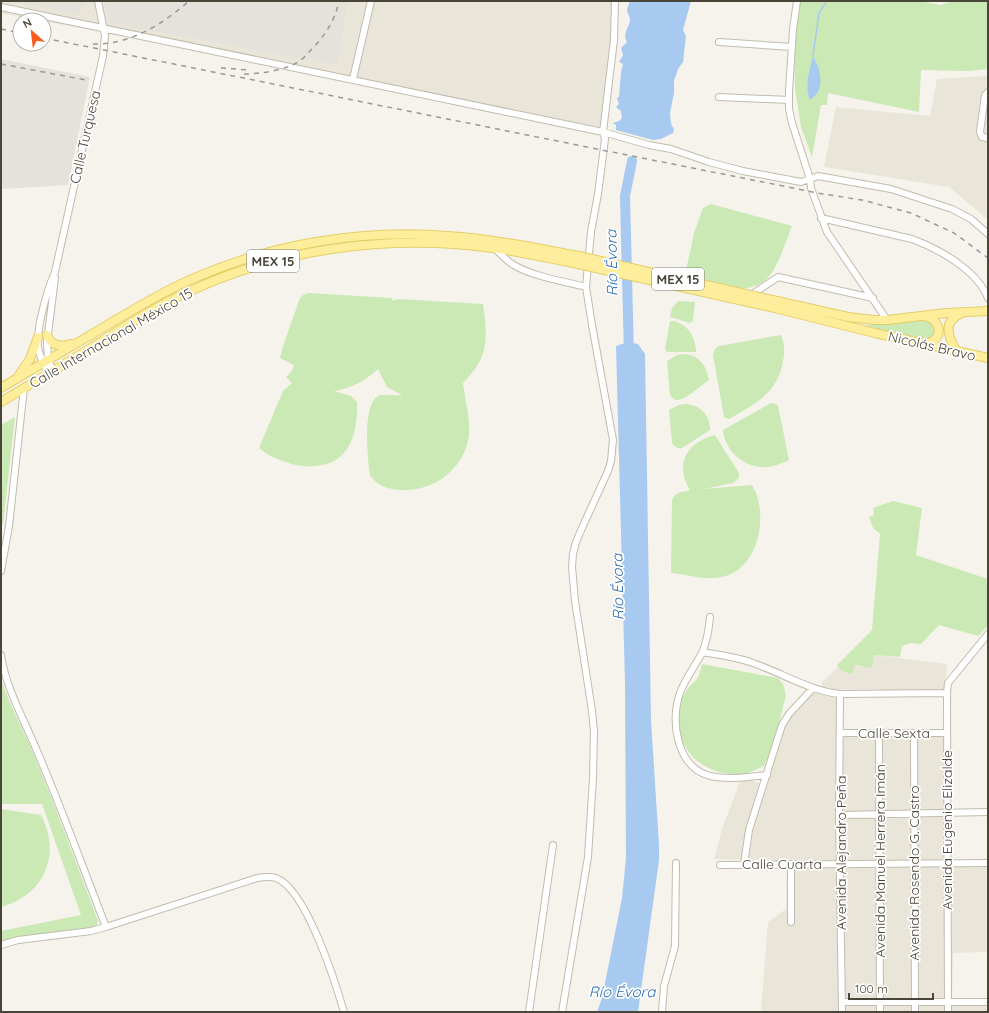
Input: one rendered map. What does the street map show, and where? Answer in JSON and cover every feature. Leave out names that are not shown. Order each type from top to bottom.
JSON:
[{"type":"main road","name":"Calle Internacional México 15","points":[[1,388],[159,295],[210,271],[268,253],[330,239],[393,234],[448,236],[497,241],[579,260]]},
{"type":"main road","name":"Calle Internacional México 15","points":[[1,402],[157,308],[187,292],[230,274],[272,261],[324,250],[381,244],[441,243],[494,248],[579,260]]},
{"type":"main road","name":"MEX 15","points":[[579,260],[751,295],[776,305]]},
{"type":"main road","name":"MEX 15","points":[[579,260],[776,305],[848,317],[887,320],[962,312],[988,311]]},
{"type":"main road","name":"Nicolás Bravo","points":[[776,305],[875,333],[988,358]]},
{"type":"main road","points":[[956,351],[949,336],[949,326],[953,318],[962,312]]},
{"type":"main road","points":[[924,316],[934,320],[939,329],[938,337],[926,344]]},
{"type":"main road","points":[[47,335],[52,343],[62,346],[81,341]]},
{"type":"main road","points":[[17,378],[30,359],[38,337]]},
{"type":"street","name":"Calle Turquesa","points":[[51,372],[39,353],[38,337],[47,294],[55,272],[103,56],[105,44],[104,28],[98,1]]},
{"type":"street","points":[[353,79],[371,1]]},
{"type":"street","points":[[562,1012],[588,857],[594,778],[594,731],[575,601],[572,567],[573,554],[576,542],[608,471],[613,450],[613,440],[586,287],[591,232],[598,194],[605,139],[603,132],[614,40],[615,1]]},
{"type":"street","points":[[797,1],[792,47],[789,100],[792,123],[821,218],[831,238],[887,320]]},
{"type":"street","points":[[1,8],[104,28],[277,66],[353,79],[603,132],[649,145],[671,149],[709,162],[743,171],[801,182],[818,176],[868,184],[909,194],[952,209],[971,220],[988,234]]},
{"type":"street","points":[[719,42],[792,47]]},
{"type":"street","points":[[988,92],[985,95],[980,132],[982,136],[988,138]]},
{"type":"street","points":[[719,97],[789,100]]},
{"type":"street","points":[[821,218],[912,239],[932,248],[945,255],[976,278],[988,298]]},
{"type":"street","points":[[494,248],[511,263],[520,268],[586,287]]},
{"type":"street","name":"Calle Turquesa","points":[[45,361],[55,272]]},
{"type":"street","points":[[751,295],[778,277],[873,298]]},
{"type":"street","points":[[1,571],[9,526],[24,388]]},
{"type":"street","points":[[710,617],[707,636],[702,652],[681,691],[676,710],[676,733],[682,751],[696,769],[709,775],[731,778],[767,775]]},
{"type":"street","name":"Avenida Eugenio Elizalde","points":[[948,1012],[948,683],[988,634]]},
{"type":"street","points":[[702,652],[752,662],[829,693],[947,693]]},
{"type":"street","points":[[1,655],[8,686],[37,750],[106,927]]},
{"type":"street","points":[[744,864],[749,830],[784,720],[814,688]]},
{"type":"street","name":"Avenida Alejandro Peña","points":[[840,694],[841,734],[839,815],[842,1012]]},
{"type":"street","name":"Avenida Rosendo G. Castro","points":[[914,733],[915,1012]]},
{"type":"street","name":"Calle Sexta","points":[[841,734],[947,733]]},
{"type":"street","name":"Avenida Manuel Herrera Imán","points":[[879,734],[880,1012]]},
{"type":"street","points":[[839,815],[988,812]]},
{"type":"street","points":[[529,1012],[552,845]]},
{"type":"street","points":[[662,1012],[664,986],[675,946],[676,863]]},
{"type":"street","name":"Calle Cuarta","points":[[720,865],[988,863]]},
{"type":"street","points":[[791,864],[791,922]]},
{"type":"street","points":[[1,945],[18,940],[91,931],[257,878],[268,876],[276,878],[285,884],[300,902],[307,914],[335,983],[344,1012]]},
{"type":"street","points":[[842,1002],[988,1002]]},
{"type":"shaded area","points":[[1,1],[616,1],[604,128],[52,23],[52,12],[12,12],[12,15],[1,13]]},
{"type":"shaded area","points":[[9,1],[85,1],[80,15]]},
{"type":"shaded area","points":[[105,1],[348,1],[337,65],[110,23]]},
{"type":"shaded area","points":[[1,59],[90,77],[68,185],[1,189]]},
{"type":"shaded area","points":[[988,76],[988,220],[949,187],[824,167],[836,107],[930,116],[937,79]]},
{"type":"shaded area","points":[[874,655],[947,664],[944,691],[842,689],[840,733],[947,733],[948,863],[988,863],[988,952],[953,953],[952,1000],[988,1001],[988,1012],[761,1012],[768,922],[786,909],[787,861],[714,859],[723,826],[740,782],[744,779],[767,785],[785,721],[813,693],[822,691],[822,682],[838,667],[841,671],[852,673],[854,665],[862,667]]},
{"type":"green space","points":[[800,1],[919,1],[940,5],[953,1],[988,1],[988,69],[969,71],[921,70],[919,112],[828,93],[827,105],[821,105],[812,157],[801,127],[795,88],[794,41]]},
{"type":"green space","points":[[711,204],[792,226],[776,266],[764,281],[754,286],[732,288],[720,286],[685,275],[694,233],[703,208]]},
{"type":"green space","points":[[308,293],[392,298],[393,301],[398,299],[483,304],[486,327],[485,347],[478,365],[463,383],[469,419],[468,441],[459,462],[452,471],[443,478],[423,488],[400,490],[381,485],[370,476],[367,432],[370,408],[374,400],[380,395],[402,395],[387,387],[378,369],[358,383],[347,388],[334,391],[351,396],[357,402],[354,432],[347,450],[340,457],[332,462],[322,465],[303,466],[275,458],[259,448],[283,391],[292,383],[286,377],[292,371],[294,365],[280,358],[300,298]]},
{"type":"green space","points":[[678,301],[695,302],[693,321],[690,323],[670,317],[672,308]]},
{"type":"green space","points":[[925,319],[928,320],[935,328],[933,336],[930,339],[925,340],[862,326]]},
{"type":"green space","points":[[670,321],[678,322],[689,331],[694,339],[696,352],[666,351],[665,349]]},
{"type":"green space","points":[[781,335],[784,346],[784,358],[779,376],[774,385],[754,404],[729,419],[724,417],[713,355],[714,351],[719,346]]},
{"type":"green space","points":[[685,354],[695,357],[702,362],[709,380],[694,392],[677,400],[673,399],[670,395],[667,361],[677,355]]},
{"type":"green space","points":[[771,403],[778,406],[789,460],[768,467],[760,467],[744,462],[732,452],[723,430]]},
{"type":"green space","points":[[685,404],[695,406],[703,411],[710,424],[710,430],[682,448],[679,448],[675,447],[672,443],[669,410]]},
{"type":"green space","points":[[15,417],[3,524],[1,525],[1,425]]},
{"type":"green space","points":[[715,435],[739,473],[739,478],[733,483],[704,489],[752,485],[758,497],[760,512],[758,538],[754,550],[747,561],[738,569],[727,575],[709,578],[671,573],[672,500],[678,493],[690,490],[685,480],[683,463],[686,455],[697,443],[705,438]]},
{"type":"green space","points":[[893,501],[922,508],[916,555],[988,579],[988,626],[978,636],[939,625],[921,644],[910,643],[902,646],[900,657],[874,655],[872,668],[855,665],[852,674],[841,671],[837,665],[872,630],[880,534],[873,528],[869,517],[874,515],[873,508]]},
{"type":"green space","points":[[702,664],[778,678],[783,684],[786,695],[773,747],[764,766],[744,774],[723,773],[704,766],[689,753],[680,734],[678,712],[683,696],[697,679]]},
{"type":"green space","points":[[1,679],[32,750],[98,921],[97,925],[91,928],[17,938],[1,943],[1,931],[81,915],[42,804],[1,804]]},
{"type":"green space","points":[[1,809],[41,815],[47,830],[50,845],[49,859],[45,872],[38,883],[28,893],[16,901],[1,907]]},
{"type":"water","points":[[630,1],[691,1],[683,30],[686,36],[683,62],[678,69],[674,81],[674,93],[670,113],[671,124],[674,129],[673,133],[661,139],[653,140],[616,130],[616,125],[613,123],[622,118],[621,111],[616,107],[619,104],[617,98],[619,97],[623,64],[619,62],[623,55],[621,48],[627,42],[625,34],[630,20],[627,11]]},
{"type":"water","points":[[813,56],[820,73],[820,85],[815,96],[810,100],[808,95],[808,84]]},
{"type":"water","name":"Río Évora","points":[[628,342],[638,344],[645,354],[651,721],[659,860],[638,1012],[597,1012],[602,998],[622,898],[626,858],[625,682],[616,346]]},
{"type":"waterway","points":[[813,56],[819,13],[827,1]]},
{"type":"waterway","name":"Río Évora","points":[[629,356],[625,196],[632,161]]},
{"type":"railway","points":[[93,44],[120,41],[145,32],[168,18],[189,1]]},
{"type":"railway","points":[[244,74],[281,69],[302,59],[320,40],[328,28],[335,15],[339,1]]},
{"type":"railway","points":[[1,29],[12,31]]},
{"type":"railway","points":[[52,40],[823,194],[862,200],[911,213],[954,233],[988,258]]},
{"type":"railway","points":[[1,64],[86,80]]},
{"type":"railway","points":[[221,68],[249,70]]}]
